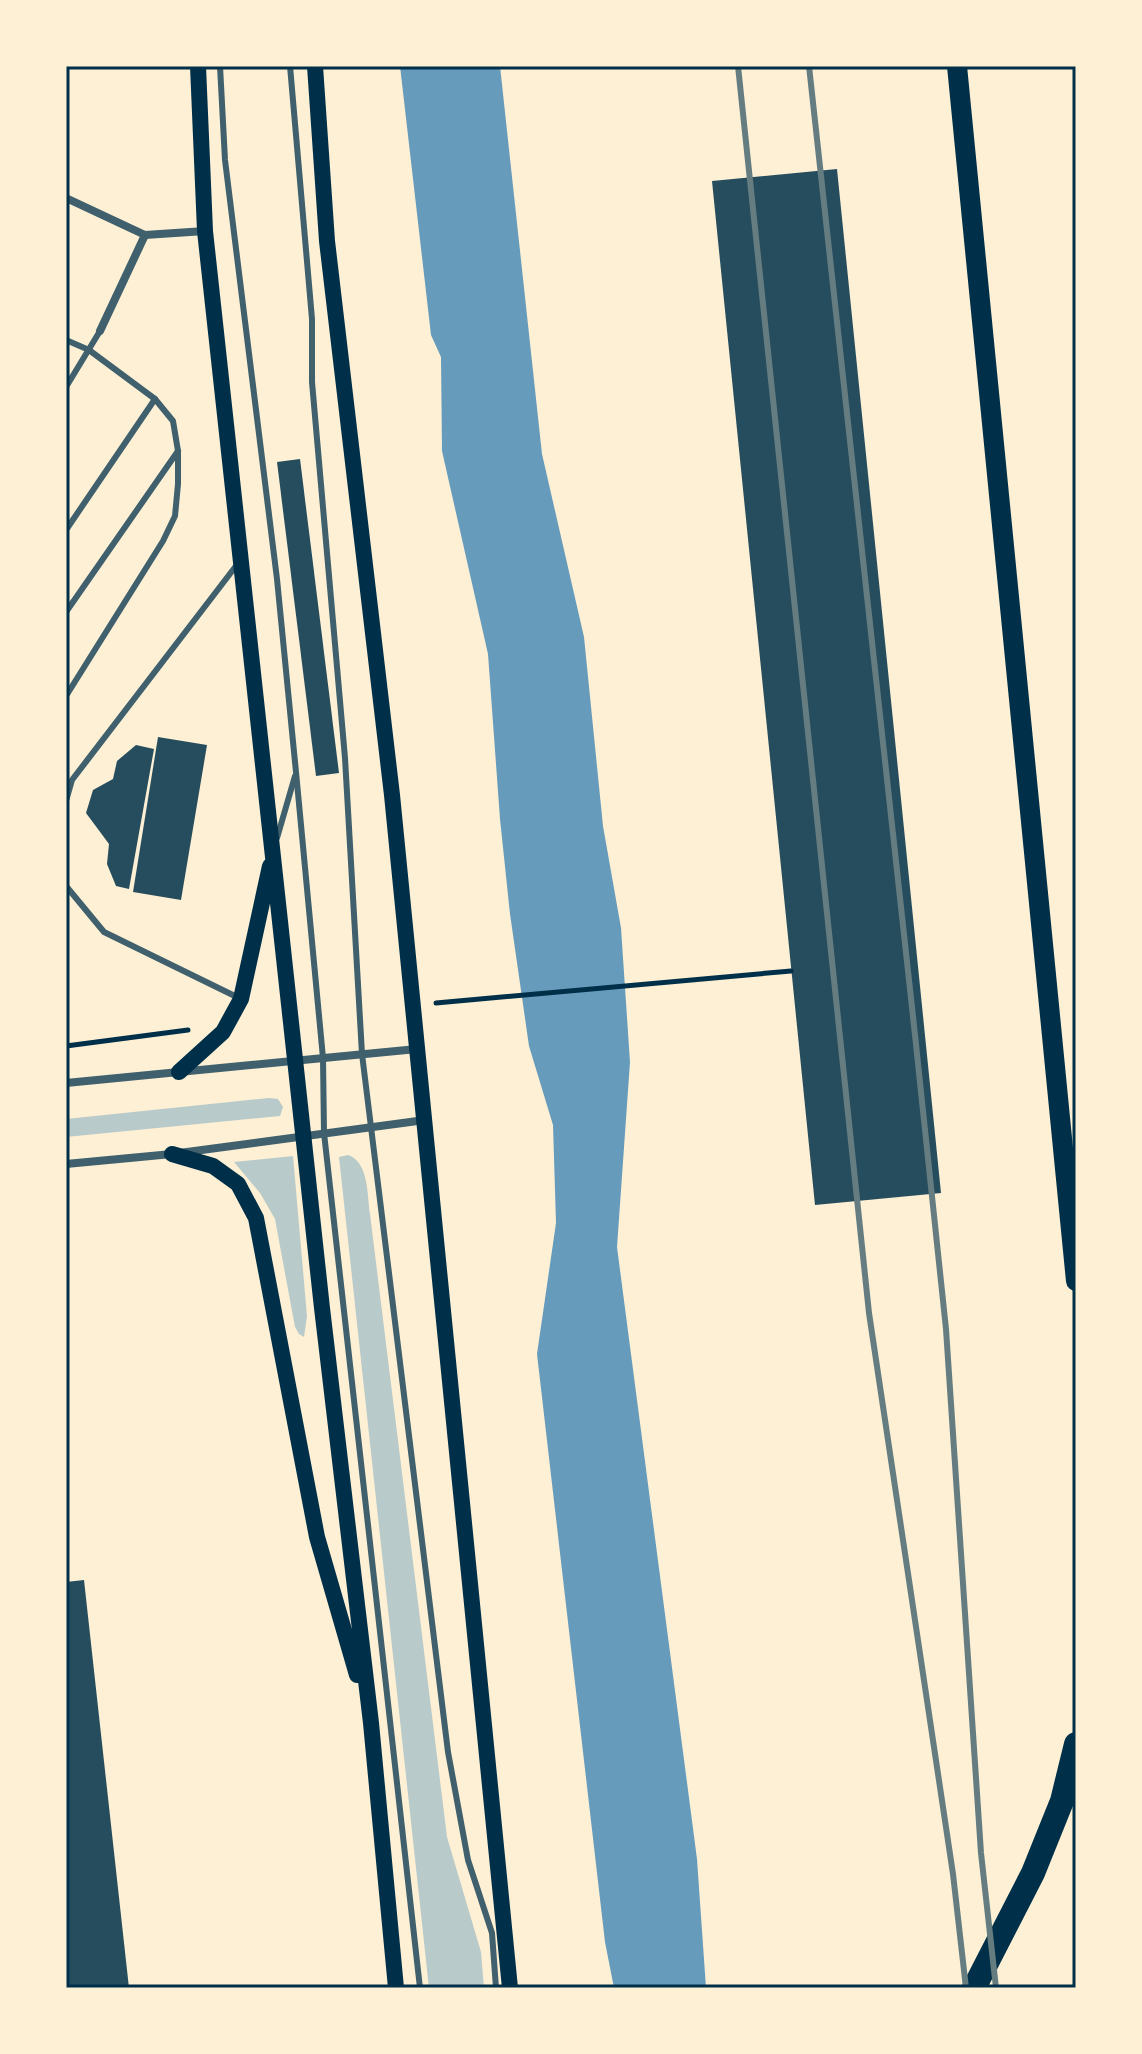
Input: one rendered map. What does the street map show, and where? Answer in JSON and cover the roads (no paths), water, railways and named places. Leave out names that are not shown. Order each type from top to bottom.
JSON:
[{"type":"highway","points":[[974,1988],[1033,1873],[1062,1801],[1076,1744]]},
{"type":"main road","points":[[198,66],[205,231],[322,1308],[371,1723],[396,1988]]},
{"type":"main road","points":[[315,66],[327,241],[392,795],[510,1988]]},
{"type":"main road","points":[[957,66],[1076,1281]]},
{"type":"main road","points":[[179,1072],[223,1032],[241,999],[273,853]]},
{"type":"main road","points":[[172,1154],[213,1166],[238,1184],[256,1218],[317,1537],[371,1723]]},
{"type":"street","points":[[66,198],[145,235],[205,231]]},
{"type":"street","points":[[100,331],[145,235]]},
{"type":"street","points":[[66,1083],[418,1049]]},
{"type":"street","points":[[66,1164],[172,1154],[425,1120]]},
{"type":"lane","points":[[220,66],[225,160],[277,579],[296,772],[323,1058],[324,1133],[420,1988]]},
{"type":"lane","points":[[290,66],[312,319],[312,382],[345,758],[362,1054],[448,1752],[468,1860],[492,1933],[496,1988]]},
{"type":"lane","points":[[66,387],[100,331]]},
{"type":"lane","points":[[66,340],[89,350],[155,399],[173,421],[178,451],[175,516],[163,541],[66,696]]},
{"type":"lane","points":[[66,530],[155,399]]},
{"type":"lane","points":[[66,612],[178,451]]},
{"type":"lane","points":[[66,801],[72,780],[241,558]]},
{"type":"lane","points":[[273,853],[296,772]]},
{"type":"lane","points":[[66,886],[104,932],[241,999]]},
{"type":"water","points":[[400,66],[500,66],[542,454],[584,637],[603,826],[621,928],[630,1062],[617,1247],[697,1859],[706,1988],[614,1988],[605,1942],[537,1354],[556,1223],[553,1125],[529,1046],[510,914],[488,654],[442,451],[441,357],[431,335]]},
{"type":"railway","points":[[738,66],[869,1313],[953,1874],[966,1988]]},
{"type":"railway","points":[[809,66],[946,1329],[981,1853],[996,1988]]}]
